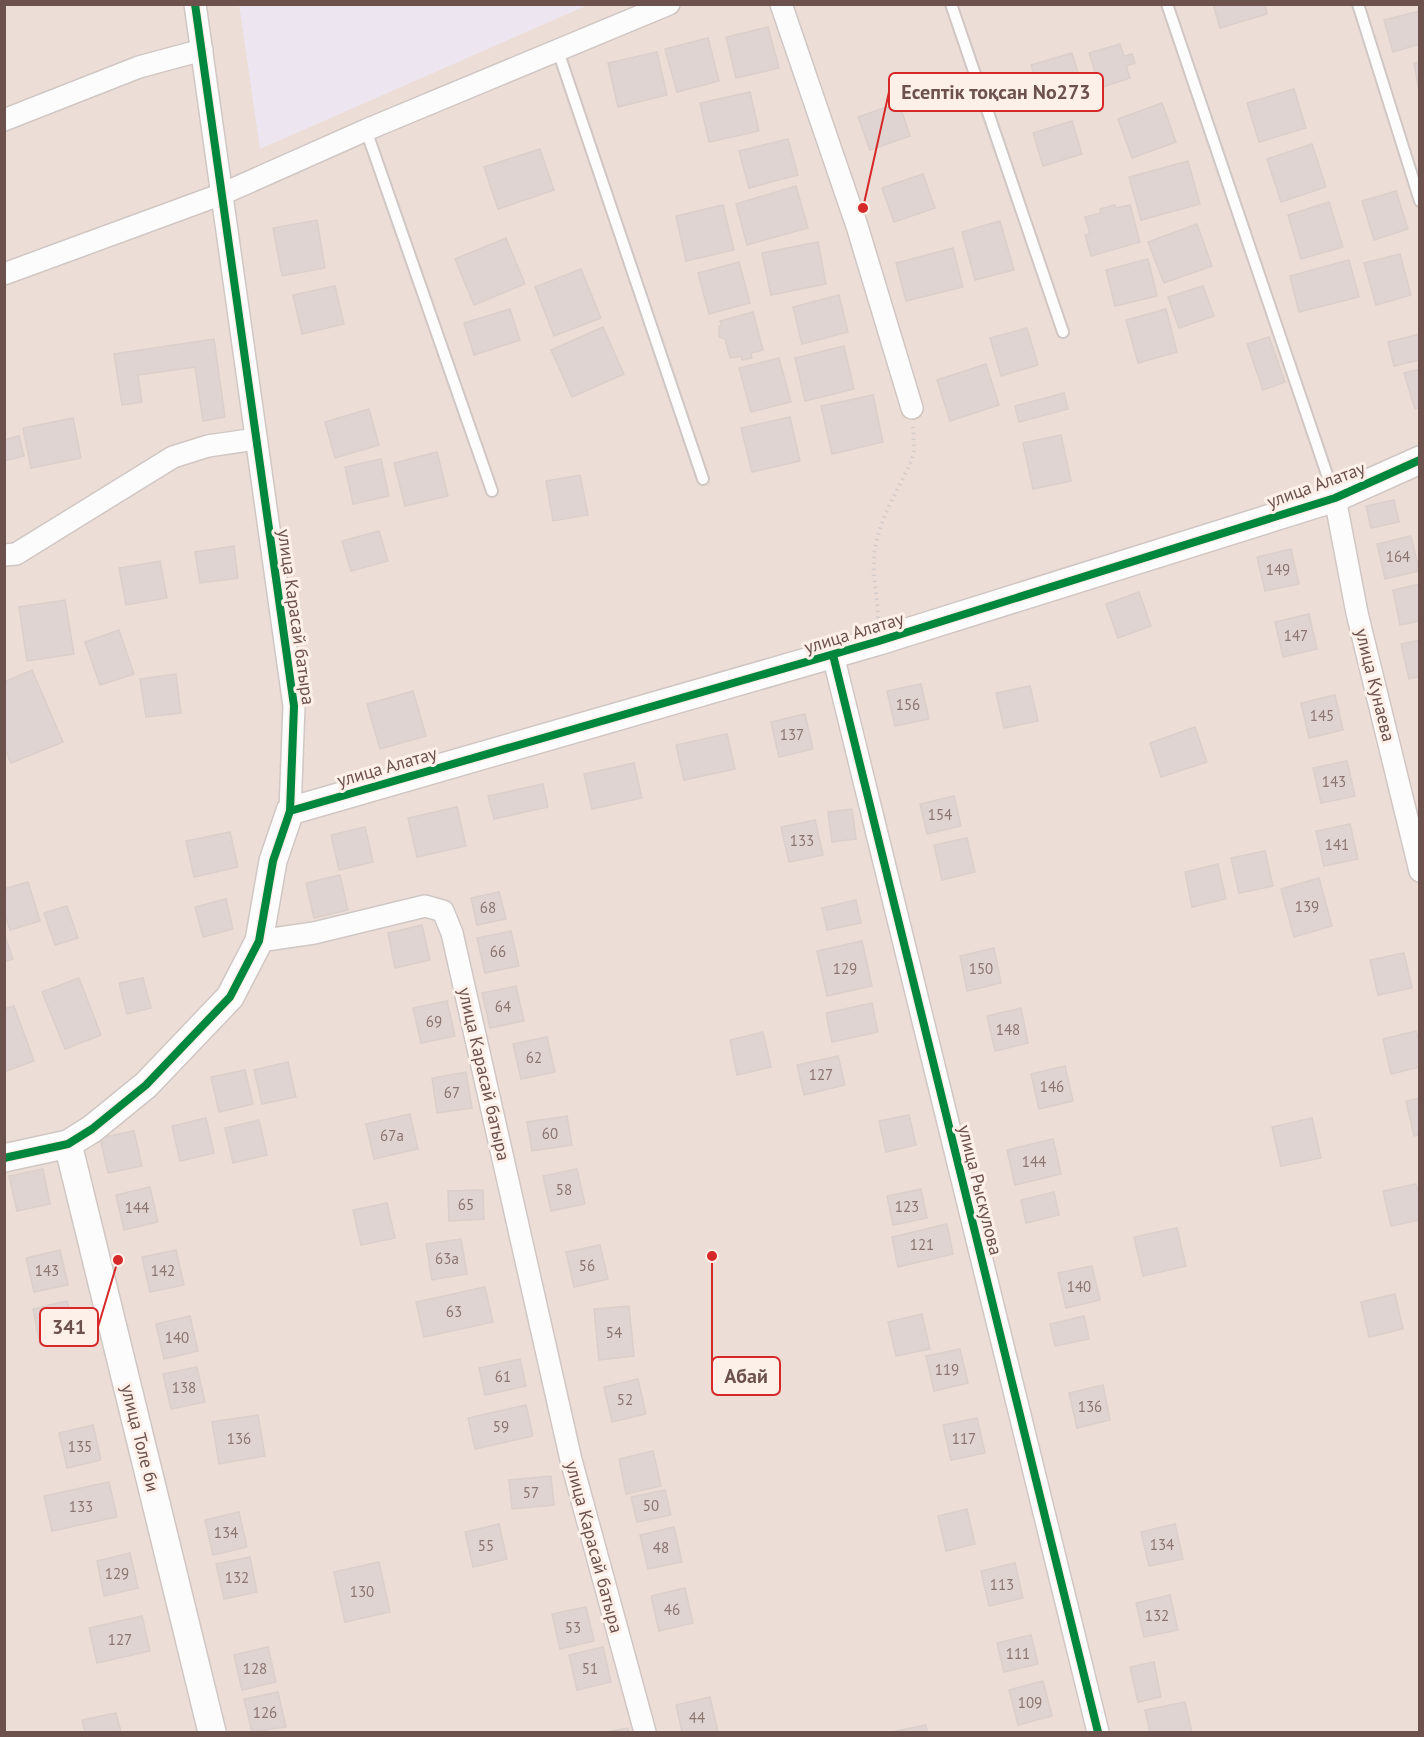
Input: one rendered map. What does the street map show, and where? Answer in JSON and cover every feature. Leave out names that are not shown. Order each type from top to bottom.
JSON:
[{"type":"street","name":"улица Карасай батыра","points":[[195,4],[294,706],[290,811],[273,861],[259,941],[314,933],[425,906],[443,911],[455,944],[571,1460],[645,1732]]},
{"type":"street","points":[[4,274],[222,194],[366,130],[669,4]]},
{"type":"street","points":[[781,4],[857,226],[912,408]]},
{"type":"street","points":[[4,120],[139,67],[202,50]]},
{"type":"street","points":[[8,559],[173,457],[208,446],[256,438]]},
{"type":"street","name":"улица Алатау","points":[[290,811],[833,656],[1335,498],[1419,460]]},
{"type":"street","name":"улица Кунаева","points":[[1335,498],[1357,613],[1419,871]]},
{"type":"street","name":"улица Рыскулова","points":[[833,656],[1098,1732]]},
{"type":"street","points":[[4,1158],[68,1144],[92,1129],[146,1085],[230,998],[259,941]]},
{"type":"street","name":"улица Толе би","points":[[68,1144],[212,1732]]},
{"type":"lane","points":[[951,4],[1063,332]]},
{"type":"lane","points":[[1167,4],[1335,498]]},
{"type":"lane","points":[[1358,4],[1419,201]]},
{"type":"lane","points":[[558,51],[703,479]]},
{"type":"lane","points":[[366,130],[492,490]]},
{"type":"path","points":[[879,641],[873,561],[885,516],[912,459],[914,450],[912,408]]},
{"type":"shaded area","points":[[239,4],[588,4],[588,5],[260,149]]},
{"type":"shaded area","points":[[5,5],[1419,5],[1419,1732],[5,1732]]},
{"type":"building","points":[[1213,4],[1265,4],[1267,14],[1220,28]]},
{"type":"building","points":[[1420,11],[1420,44],[1393,52],[1384,20]]},
{"type":"building","points":[[768,27],[779,68],[736,78],[726,37]]},
{"type":"building","points":[[708,38],[719,81],[677,92],[665,49]]},
{"type":"building","points":[[1120,44],[1124,56],[1132,54],[1135,63],[1126,66],[1130,78],[1100,88],[1089,53]]},
{"type":"building","points":[[657,52],[667,95],[618,107],[608,63]]},
{"type":"building","points":[[1072,53],[1085,96],[1044,108],[1031,65]]},
{"type":"building","points":[[1420,62],[1420,97],[1414,63]]},
{"type":"building","points":[[1294,89],[1306,128],[1259,142],[1247,103]]},
{"type":"building","points":[[750,92],[759,131],[709,142],[700,103]]},
{"type":"building","points":[[899,103],[910,136],[870,150],[858,117]]},
{"type":"building","points":[[1162,103],[1176,142],[1132,158],[1118,119]]},
{"type":"building","points":[[1072,121],[1082,154],[1043,166],[1033,133]]},
{"type":"building","points":[[788,139],[798,175],[749,188],[739,151]]},
{"type":"building","points":[[1312,144],[1326,187],[1281,202],[1267,159]]},
{"type":"building","points":[[540,149],[554,190],[498,209],[484,167]]},
{"type":"building","points":[[1188,161],[1200,204],[1141,220],[1129,177]]},
{"type":"building","points":[[923,174],[935,208],[894,222],[882,188]]},
{"type":"building","points":[[796,186],[808,228],[747,245],[736,204]]},
{"type":"building","points":[[1396,191],[1408,229],[1374,240],[1362,201]]},
{"type":"building","points":[[1329,202],[1343,247],[1301,259],[1288,215]]},
{"type":"building","points":[[723,205],[734,250],[686,261],[676,216]]},
{"type":"building","points":[[1115,205],[1116,208],[1130,205],[1140,242],[1091,256],[1085,235],[1090,234],[1085,217],[1101,213],[1100,209]]},
{"type":"building","points":[[317,220],[325,268],[282,276],[273,228]]},
{"type":"building","points":[[1000,221],[1014,270],[975,280],[962,232]]},
{"type":"building","points":[[1197,224],[1212,266],[1164,283],[1148,242]]},
{"type":"building","points":[[506,238],[525,284],[474,305],[455,259]]},
{"type":"building","points":[[818,242],[826,284],[771,295],[762,253]]},
{"type":"building","points":[[953,248],[963,287],[906,301],[896,263]]},
{"type":"building","points":[[1400,254],[1411,295],[1376,305],[1364,263]]},
{"type":"building","points":[[1148,259],[1157,296],[1115,306],[1106,270]]},
{"type":"building","points":[[1349,260],[1359,297],[1299,312],[1290,276]]},
{"type":"building","points":[[739,262],[750,303],[709,314],[698,273]]},
{"type":"building","points":[[581,269],[601,318],[554,336],[535,287]]},
{"type":"building","points":[[335,286],[344,324],[302,334],[293,295]]},
{"type":"building","points":[[1203,286],[1214,316],[1179,328],[1168,297]]},
{"type":"building","points":[[839,295],[848,332],[802,344],[793,307]]},
{"type":"building","points":[[510,309],[520,340],[474,355],[464,323]]},
{"type":"building","points":[[1166,309],[1177,352],[1138,363],[1126,320]]},
{"type":"building","points":[[753,312],[763,350],[751,353],[752,358],[742,360],[741,356],[730,358],[725,339],[719,337],[719,326],[722,326],[720,321]]},
{"type":"building","points":[[603,327],[624,374],[572,397],[551,350]]},
{"type":"building","points":[[1027,328],[1038,365],[1001,376],[990,338]]},
{"type":"building","points":[[1420,334],[1420,360],[1394,366],[1388,342]]},
{"type":"building","points":[[1269,337],[1285,382],[1263,390],[1247,344]]},
{"type":"building","points":[[214,339],[225,417],[203,421],[195,367],[138,375],[142,402],[122,405],[114,354]]},
{"type":"building","points":[[844,346],[854,389],[805,401],[795,358]]},
{"type":"building","points":[[779,358],[791,402],[751,412],[739,368]]},
{"type":"building","points":[[986,364],[999,405],[950,421],[937,380]]},
{"type":"building","points":[[1420,369],[1420,407],[1415,409],[1404,373]]},
{"type":"building","points":[[1064,393],[1068,409],[1019,422],[1015,406]]},
{"type":"building","points":[[873,395],[883,442],[832,454],[821,406]]},
{"type":"building","points":[[369,409],[379,445],[335,458],[325,422]]},
{"type":"building","points":[[790,417],[800,461],[752,472],[741,428]]},
{"type":"building","points":[[73,418],[81,458],[31,468],[23,428]]},
{"type":"building","points":[[1061,435],[1071,481],[1033,489],[1023,443]]},
{"type":"building","points":[[19,436],[24,456],[4,461],[4,440]]},
{"type":"building","points":[[437,452],[448,496],[405,506],[394,463]]},
{"type":"building","points":[[381,459],[389,496],[353,504],[345,467]]},
{"type":"building","points":[[580,475],[588,515],[553,521],[546,481]]},
{"type":"building","points":[[1394,500],[1399,522],[1371,528],[1366,506]]},
{"type":"building","points":[[379,531],[388,561],[351,571],[342,541]]},
{"type":"building","points":[[1411,536],[1419,571],[1385,579],[1377,544]]},
{"type":"building","points":[[234,546],[238,578],[200,583],[195,552]]},
{"type":"building","points":[[1291,549],[1299,584],[1265,591],[1257,557]]},
{"type":"building","points":[[160,561],[167,598],[126,605],[119,568]]},
{"type":"building","points":[[1420,584],[1420,621],[1400,625],[1393,590]]},
{"type":"building","points":[[1139,592],[1151,626],[1118,638],[1106,604]]},
{"type":"building","points":[[65,600],[74,654],[27,661],[19,607]]},
{"type":"building","points":[[1309,614],[1317,649],[1283,657],[1275,622]]},
{"type":"building","points":[[119,630],[134,674],[100,685],[85,642]]},
{"type":"building","points":[[1420,640],[1420,676],[1409,679],[1401,644]]},
{"type":"building","points":[[32,670],[63,742],[11,763],[4,747],[4,682]]},
{"type":"building","points":[[176,674],[181,713],[146,717],[140,679]]},
{"type":"building","points":[[921,684],[929,719],[895,726],[887,691]]},
{"type":"building","points":[[1030,686],[1038,721],[1004,728],[996,693]]},
{"type":"building","points":[[413,691],[426,736],[380,749],[367,704]]},
{"type":"building","points":[[1335,695],[1343,730],[1309,738],[1301,703]]},
{"type":"building","points":[[805,714],[813,749],[779,757],[771,722]]},
{"type":"building","points":[[1195,727],[1207,762],[1161,777],[1150,743]]},
{"type":"building","points":[[727,734],[735,769],[684,780],[676,745]]},
{"type":"building","points":[[1347,761],[1355,796],[1321,803],[1313,768]]},
{"type":"building","points":[[634,763],[642,798],[592,809],[584,774]]},
{"type":"building","points":[[543,784],[548,807],[494,819],[488,796]]},
{"type":"building","points":[[954,796],[961,826],[927,834],[920,804]]},
{"type":"building","points":[[457,807],[466,846],[417,857],[408,818]]},
{"type":"building","points":[[852,809],[856,839],[832,842],[828,812]]},
{"type":"building","points":[[815,820],[823,855],[789,862],[781,827]]},
{"type":"building","points":[[1350,824],[1358,859],[1324,866],[1316,831]]},
{"type":"building","points":[[365,827],[373,862],[339,870],[331,835]]},
{"type":"building","points":[[230,832],[238,867],[194,877],[186,841]]},
{"type":"building","points":[[967,838],[975,872],[942,880],[934,845]]},
{"type":"building","points":[[1265,851],[1273,886],[1239,893],[1231,858]]},
{"type":"building","points":[[1218,864],[1226,899],[1192,907],[1185,872]]},
{"type":"building","points":[[340,875],[348,910],[314,918],[306,883]]},
{"type":"building","points":[[1319,878],[1332,926],[1294,937],[1281,889]]},
{"type":"building","points":[[28,882],[40,921],[10,930],[4,913],[4,889]]},
{"type":"building","points":[[499,892],[506,919],[477,925],[471,898]]},
{"type":"building","points":[[226,899],[233,929],[203,937],[195,907]]},
{"type":"building","points":[[856,900],[861,923],[827,930],[822,908]]},
{"type":"building","points":[[67,906],[78,938],[55,945],[44,913]]},
{"type":"building","points":[[422,925],[430,960],[395,968],[388,933]]},
{"type":"building","points":[[511,931],[519,966],[485,973],[477,938]]},
{"type":"building","points":[[4,933],[13,959],[4,962]]},
{"type":"building","points":[[862,941],[872,986],[827,996],[817,951]]},
{"type":"building","points":[[994,948],[1001,983],[967,991],[960,956]]},
{"type":"building","points":[[1404,953],[1412,988],[1378,995],[1370,960]]},
{"type":"building","points":[[79,978],[101,1035],[65,1049],[42,992]]},
{"type":"building","points":[[143,978],[151,1008],[127,1014],[119,983]]},
{"type":"building","points":[[516,986],[524,1021],[490,1028],[482,993]]},
{"type":"building","points":[[447,1001],[455,1036],[421,1043],[413,1008]]},
{"type":"building","points":[[872,1003],[878,1032],[832,1042],[826,1013]]},
{"type":"building","points":[[14,1006],[34,1061],[6,1071],[4,1065],[4,1009]]},
{"type":"building","points":[[1021,1008],[1028,1043],[995,1051],[987,1016]]},
{"type":"building","points":[[1416,1031],[1420,1045],[1420,1067],[1391,1074],[1383,1039]]},
{"type":"building","points":[[763,1032],[771,1067],[737,1075],[730,1040]]},
{"type":"building","points":[[547,1037],[555,1072],[521,1079],[513,1044]]},
{"type":"building","points":[[838,1056],[845,1085],[804,1095],[797,1065]]},
{"type":"building","points":[[288,1062],[296,1097],[262,1104],[254,1070]]},
{"type":"building","points":[[1065,1066],[1073,1101],[1039,1109],[1031,1074]]},
{"type":"building","points":[[245,1070],[253,1104],[219,1112],[211,1077]]},
{"type":"building","points":[[466,1072],[472,1108],[437,1113],[432,1078]]},
{"type":"building","points":[[1420,1098],[1420,1135],[1414,1136],[1406,1101]]},
{"type":"building","points":[[410,1114],[418,1149],[374,1159],[366,1124]]},
{"type":"building","points":[[909,1115],[916,1145],[886,1152],[879,1121]]},
{"type":"building","points":[[567,1116],[572,1145],[532,1151],[527,1122]]},
{"type":"building","points":[[206,1118],[214,1153],[180,1161],[172,1126]]},
{"type":"building","points":[[1312,1118],[1321,1158],[1281,1166],[1272,1127]]},
{"type":"building","points":[[259,1120],[267,1155],[233,1163],[225,1128]]},
{"type":"building","points":[[134,1131],[142,1166],[108,1173],[100,1138]]},
{"type":"building","points":[[1053,1139],[1061,1174],[1015,1185],[1007,1150]]},
{"type":"building","points":[[43,1169],[50,1204],[17,1211],[9,1176]]},
{"type":"building","points":[[577,1169],[585,1204],[551,1211],[543,1176]]},
{"type":"building","points":[[1416,1184],[1420,1197],[1420,1220],[1391,1226],[1383,1191]]},
{"type":"building","points":[[150,1187],[158,1222],[124,1230],[116,1195]]},
{"type":"building","points":[[921,1189],[927,1218],[893,1225],[887,1196]]},
{"type":"building","points":[[483,1190],[484,1219],[449,1221],[448,1191]]},
{"type":"building","points":[[1054,1192],[1059,1215],[1026,1223],[1021,1200]]},
{"type":"building","points":[[387,1203],[395,1238],[361,1245],[353,1210]]},
{"type":"building","points":[[947,1224],[953,1254],[898,1267],[892,1237]]},
{"type":"building","points":[[1177,1228],[1186,1266],[1143,1276],[1134,1237]]},
{"type":"building","points":[[461,1239],[467,1274],[432,1280],[426,1244]]},
{"type":"building","points":[[600,1245],[608,1279],[574,1287],[566,1252]]},
{"type":"building","points":[[60,1250],[68,1285],[34,1292],[26,1258]]},
{"type":"building","points":[[176,1250],[184,1285],[150,1292],[142,1257]]},
{"type":"building","points":[[1092,1266],[1100,1300],[1066,1308],[1058,1273]]},
{"type":"building","points":[[485,1287],[493,1322],[424,1337],[416,1302]]},
{"type":"building","points":[[1395,1294],[1403,1329],[1369,1337],[1361,1302]]},
{"type":"building","points":[[67,1301],[75,1336],[40,1344],[33,1309]]},
{"type":"building","points":[[629,1306],[634,1356],[599,1360],[594,1309]]},
{"type":"building","points":[[922,1314],[930,1349],[896,1356],[888,1322]]},
{"type":"building","points":[[190,1316],[198,1351],[164,1359],[156,1324]]},
{"type":"building","points":[[1084,1316],[1089,1339],[1055,1346],[1050,1324]]},
{"type":"building","points":[[960,1349],[968,1383],[934,1391],[926,1356]]},
{"type":"building","points":[[520,1359],[526,1386],[485,1395],[479,1368]]},
{"type":"building","points":[[197,1367],[205,1402],[171,1409],[163,1374]]},
{"type":"building","points":[[638,1379],[646,1414],[612,1422],[604,1387]]},
{"type":"building","points":[[1103,1385],[1110,1420],[1077,1428],[1069,1393]]},
{"type":"building","points":[[526,1405],[533,1436],[475,1449],[468,1418]]},
{"type":"building","points":[[258,1415],[265,1456],[219,1464],[212,1422]]},
{"type":"building","points":[[977,1418],[985,1453],[951,1460],[943,1425]]},
{"type":"building","points":[[93,1425],[101,1460],[67,1468],[59,1433]]},
{"type":"building","points":[[653,1451],[661,1486],[626,1494],[619,1459]]},
{"type":"building","points":[[551,1476],[554,1505],[512,1509],[509,1480]]},
{"type":"building","points":[[109,1482],[117,1517],[52,1531],[44,1496]]},
{"type":"building","points":[[665,1490],[671,1515],[637,1522],[631,1497]]},
{"type":"building","points":[[967,1509],[975,1544],[946,1551],[938,1516]]},
{"type":"building","points":[[239,1512],[247,1547],[213,1555],[205,1520]]},
{"type":"building","points":[[499,1524],[507,1559],[473,1567],[465,1532]]},
{"type":"building","points":[[1175,1524],[1183,1559],[1149,1566],[1141,1532]]},
{"type":"building","points":[[674,1527],[682,1562],[648,1569],[640,1535]]},
{"type":"building","points":[[130,1553],[138,1588],[104,1596],[97,1561]]},
{"type":"building","points":[[250,1557],[257,1592],[224,1599],[216,1564]]},
{"type":"building","points":[[379,1562],[390,1612],[345,1622],[334,1572]]},
{"type":"building","points":[[1015,1563],[1023,1598],[989,1606],[981,1571]]},
{"type":"building","points":[[685,1588],[693,1623],[659,1631],[651,1596]]},
{"type":"building","points":[[1170,1595],[1178,1630],[1144,1637],[1136,1603]]},
{"type":"building","points":[[586,1607],[594,1641],[560,1649],[552,1614]]},
{"type":"building","points":[[142,1616],[150,1651],[97,1663],[89,1628]]},
{"type":"building","points":[[1031,1635],[1038,1664],[1004,1672],[997,1643]]},
{"type":"building","points":[[268,1647],[276,1682],[242,1690],[234,1655]]},
{"type":"building","points":[[603,1647],[611,1682],[577,1690],[569,1655]]},
{"type":"building","points":[[1154,1662],[1161,1697],[1138,1702],[1130,1667]]},
{"type":"building","points":[[1043,1681],[1052,1716],[1018,1725],[1009,1690]]},
{"type":"building","points":[[278,1692],[286,1727],[252,1732],[244,1699]]},
{"type":"building","points":[[710,1697],[718,1732],[682,1732],[676,1705]]},
{"type":"building","points":[[1185,1702],[1192,1732],[1150,1732],[1145,1710]]},
{"type":"building","points":[[116,1713],[121,1732],[85,1732],[82,1720]]},
{"type":"building","points":[[926,1725],[927,1732],[892,1732]]},
{"type":"building","points":[[628,1728],[629,1732],[606,1732]]},
{"type":"cycle path","points":[[4,1158],[68,1144],[92,1129],[146,1085],[230,997],[259,941],[273,861],[290,811],[294,706],[195,4]]},
{"type":"cycle path","points":[[290,811],[879,641],[1335,498],[1420,460]]},
{"type":"cycle path","points":[[833,655],[1098,1732]]},
{"type":"place","name":"Есептік тоқсан No273","points":[[863,208]]},
{"type":"place","name":"Абай","points":[[712,1256]]},
{"type":"place","name":"341","points":[[118,1260]]}]
